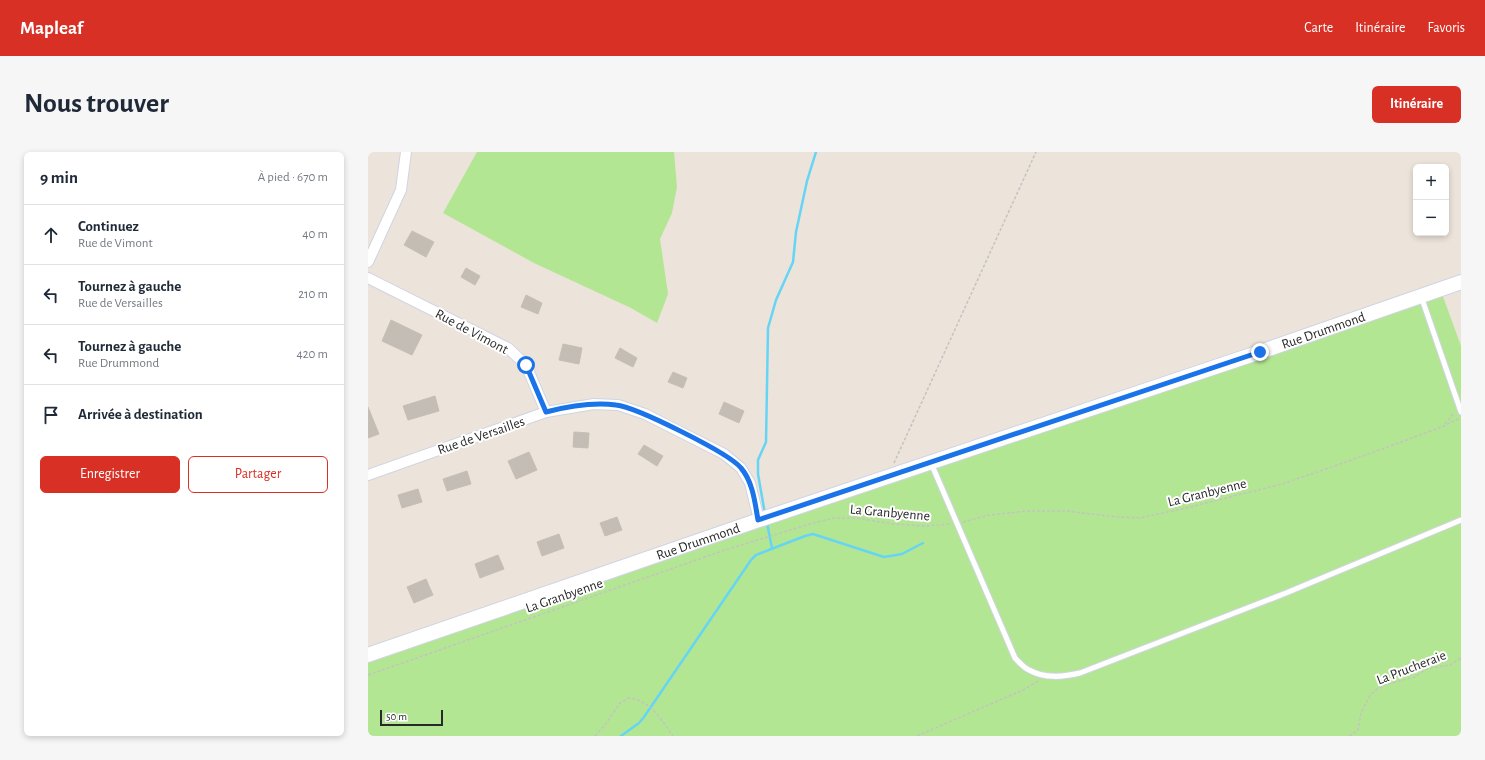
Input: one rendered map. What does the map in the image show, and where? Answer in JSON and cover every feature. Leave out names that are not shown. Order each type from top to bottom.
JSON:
[{"type":"street","points":[[368,262],[401,190],[406,152]]},
{"type":"street","name":"Rue de Vimont","points":[[368,278],[508,348],[526,365],[546,412]]},
{"type":"street","name":"Rue Drummond","points":[[368,655],[758,520],[1260,352],[1461,282]]},
{"type":"street","name":"Rue de Versailles","points":[[368,474],[546,412],[594,404],[618,405],[645,414],[724,454],[741,468],[750,483],[758,520]]},
{"type":"lane","points":[[1420,296],[1461,412]]},
{"type":"lane","points":[[930,462],[958,524],[1014,658],[1028,670],[1042,675],[1060,677],[1080,673],[1286,593],[1461,520]]},
{"type":"path","points":[[888,476],[1036,152]]},
{"type":"path","name":"La Granbyenne","points":[[368,675],[725,550],[834,518],[857,518],[892,524],[926,526],[958,524],[989,515],[1028,511],[1066,511],[1140,518],[1282,484],[1326,470],[1444,426],[1461,417]]},
{"type":"path","name":"La Prucheraie","points":[[1349,736],[1358,730],[1361,713],[1370,695],[1377,689],[1384,685],[1415,677],[1426,669],[1450,665],[1461,658]]},
{"type":"path","points":[[917,736],[1023,690],[1038,681],[1042,675]]},
{"type":"path","points":[[595,736],[605,725],[620,703],[624,699],[632,698],[648,705],[673,736]]},
{"type":"green space","points":[[477,152],[674,152],[677,187],[672,213],[660,239],[668,294],[657,323],[631,308],[534,263],[443,213]]},
{"type":"green space","points":[[1441,291],[1461,346],[1461,736],[368,736],[368,663]]},
{"type":"building","points":[[412,231],[434,242],[426,257],[404,245]]},
{"type":"building","points":[[466,268],[480,276],[475,285],[461,277]]},
{"type":"building","points":[[526,295],[542,303],[538,314],[521,307]]},
{"type":"building","points":[[391,320],[422,335],[412,355],[382,341]]},
{"type":"building","points":[[563,344],[582,348],[579,364],[559,360]]},
{"type":"building","points":[[620,348],[637,358],[633,367],[615,358]]},
{"type":"building","points":[[673,372],[687,378],[683,388],[668,382]]},
{"type":"building","points":[[435,396],[439,411],[408,420],[403,406]]},
{"type":"building","points":[[724,402],[744,411],[739,423],[719,414]]},
{"type":"building","points":[[368,407],[379,434],[368,438]]},
{"type":"building","points":[[574,432],[589,433],[588,448],[573,447]]},
{"type":"building","points":[[644,445],[663,456],[657,466],[638,454]]},
{"type":"building","points":[[529,452],[537,470],[516,479],[508,461]]},
{"type":"building","points":[[467,471],[471,484],[447,491],[443,479]]},
{"type":"building","points":[[418,489],[422,502],[402,508],[398,495]]},
{"type":"building","points":[[617,517],[622,530],[605,536],[600,523]]},
{"type":"building","points":[[559,534],[564,548],[542,556],[537,542]]},
{"type":"building","points":[[498,555],[504,569],[480,578],[475,564]]},
{"type":"building","points":[[426,579],[433,595],[414,603],[407,587]]},
{"type":"waterway","points":[[765,514],[758,474],[758,460],[766,442],[768,328],[776,300],[793,262],[796,232],[807,181],[816,152]]},
{"type":"waterway","points":[[767,523],[772,548]]},
{"type":"waterway","points":[[621,736],[639,723],[644,717],[751,560],[756,555],[813,534],[884,557],[902,554],[923,543]]},
{"type":"route","points":[[526,365],[546,412],[594,404],[618,405],[645,414],[724,454],[741,468],[750,483],[758,520],[1260,352]]}]
